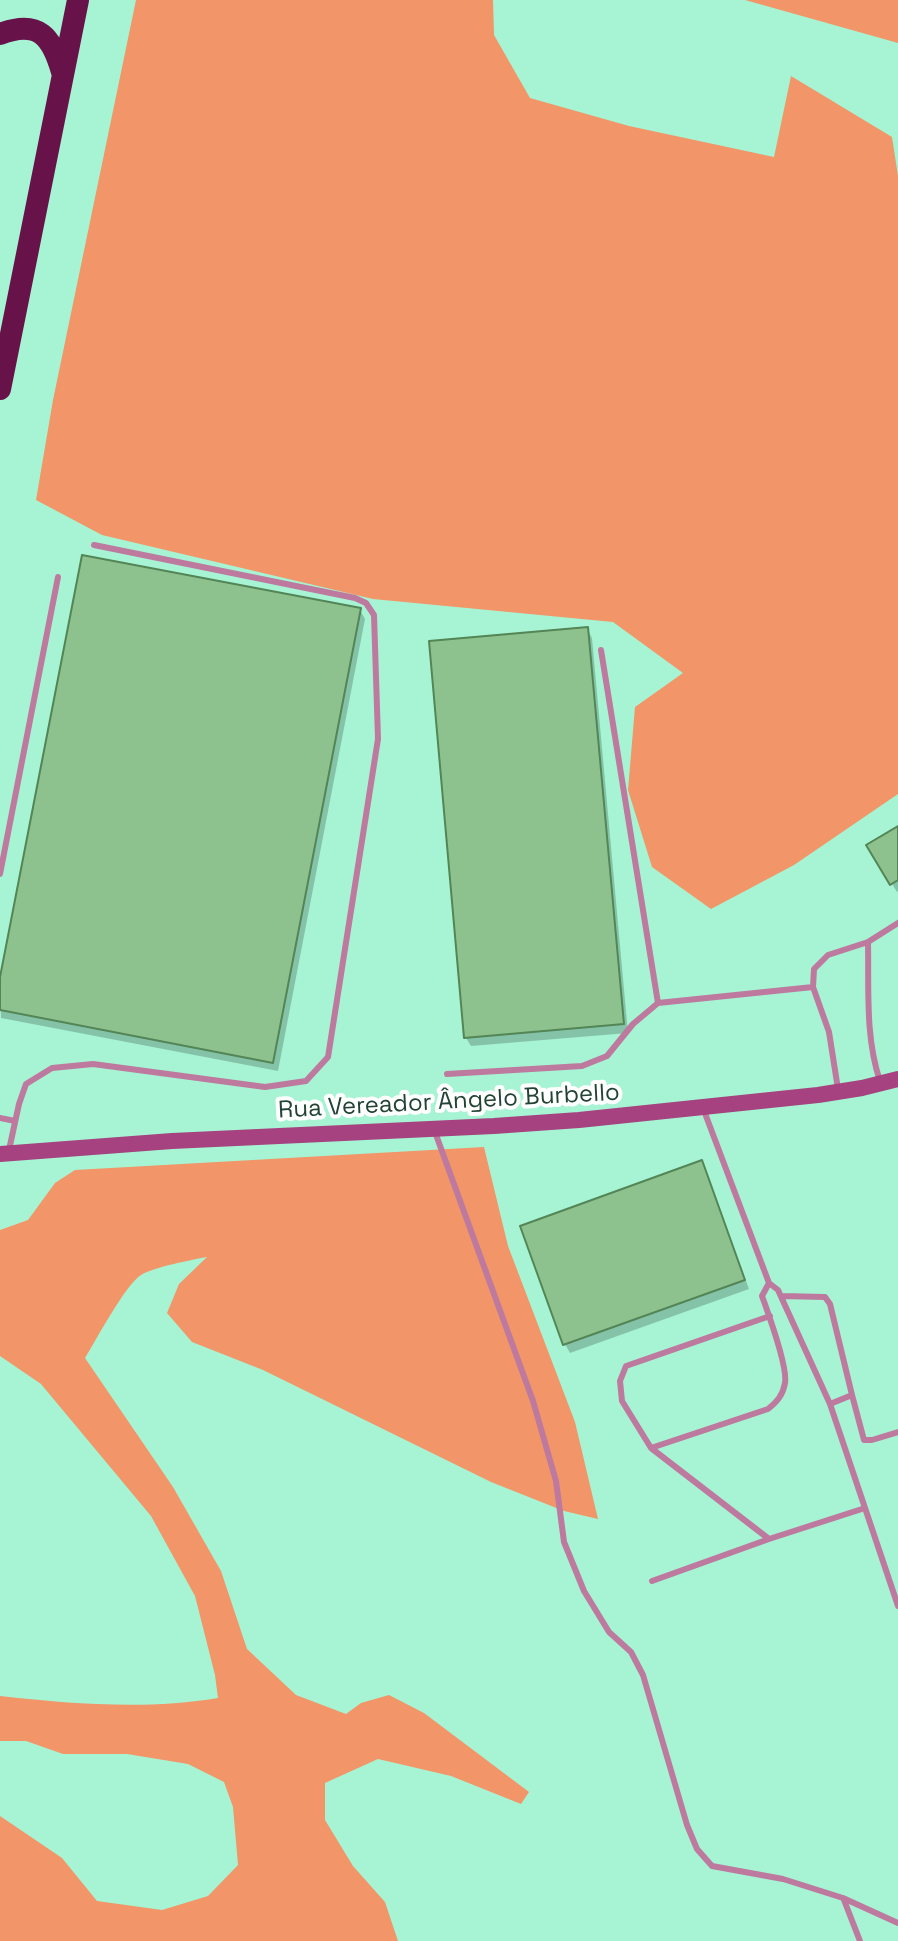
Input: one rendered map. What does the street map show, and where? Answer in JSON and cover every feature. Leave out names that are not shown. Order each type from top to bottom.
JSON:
[{"type":"highway","points":[[0,389],[78,0]]},
{"type":"highway","points":[[0,34],[26,28],[40,33],[50,41],[57,53],[63,73]]},
{"type":"main road","name":"Rua Vereador Ângelo Burbello","points":[[4,1154],[200,1139],[552,1122],[839,1093],[898,1079]]},
{"type":"lane","points":[[4,1154],[26,1084],[52,1068],[93,1064],[265,1087],[306,1081],[328,1057],[378,739],[374,615],[366,603],[355,598],[94,545]]},
{"type":"lane","points":[[0,874],[58,577]]},
{"type":"lane","points":[[601,650],[658,1003]]},
{"type":"lane","points":[[839,1093],[829,1032],[813,987],[814,969],[828,955],[868,942],[898,923]]},
{"type":"lane","points":[[868,942],[869,1018],[875,1066],[881,1084]]},
{"type":"lane","points":[[447,1074],[582,1066],[607,1056],[633,1024],[658,1003],[813,987]]},
{"type":"lane","points":[[703,1108],[769,1283],[778,1290],[830,1404],[898,1606]]},
{"type":"lane","points":[[0,1118],[15,1121]]},
{"type":"lane","points":[[434,1129],[533,1401],[556,1481],[564,1542],[584,1591],[609,1632],[631,1652],[643,1675],[687,1825],[697,1849],[712,1866],[783,1879],[843,1898],[898,1923]]},
{"type":"lane","points":[[651,1448],[768,1409],[779,1400],[786,1381],[762,1296],[769,1283]]},
{"type":"lane","points":[[781,1296],[825,1297],[830,1304],[864,1440],[898,1432]]},
{"type":"lane","points":[[769,1539],[651,1448],[622,1401],[620,1381],[626,1366],[770,1316]]},
{"type":"lane","points":[[830,1404],[852,1395]]},
{"type":"lane","points":[[652,1581],[865,1508]]},
{"type":"lane","points":[[843,1898],[860,1941]]},
{"type":"shaded area","points":[[136,0],[493,0],[494,35],[530,98],[629,126],[774,157],[791,76],[892,137],[898,176],[898,794],[794,865],[711,909],[652,867],[628,790],[635,707],[683,673],[613,622],[373,599],[102,535],[36,500],[53,400]]},
{"type":"shaded area","points":[[745,0],[898,0],[898,43]]},
{"type":"shaded area","points":[[484,1147],[508,1246],[575,1422],[598,1519],[564,1511],[491,1482],[263,1370],[192,1342],[167,1313],[179,1284],[207,1257],[141,1275],[120,1300],[85,1358],[173,1487],[221,1571],[247,1649],[296,1695],[346,1714],[361,1703],[389,1695],[424,1713],[529,1792],[521,1804],[451,1776],[378,1759],[325,1783],[325,1820],[353,1866],[385,1902],[398,1941],[0,1941],[0,1816],[62,1858],[97,1901],[162,1910],[208,1896],[238,1865],[233,1807],[224,1782],[188,1764],[127,1754],[63,1754],[26,1741],[0,1741],[0,1696],[109,1704],[164,1704],[218,1698],[195,1596],[151,1516],[41,1384],[0,1356],[0,1230],[28,1220],[55,1183],[75,1170]]},
{"type":"building","points":[[82,555],[361,608],[273,1063],[0,1010],[0,977]]},
{"type":"building","points":[[588,627],[624,1024],[464,1038],[429,641]]},
{"type":"building","points":[[898,826],[898,880],[890,885],[866,845]]},
{"type":"building","points":[[702,1160],[745,1280],[563,1345],[520,1226]]}]
